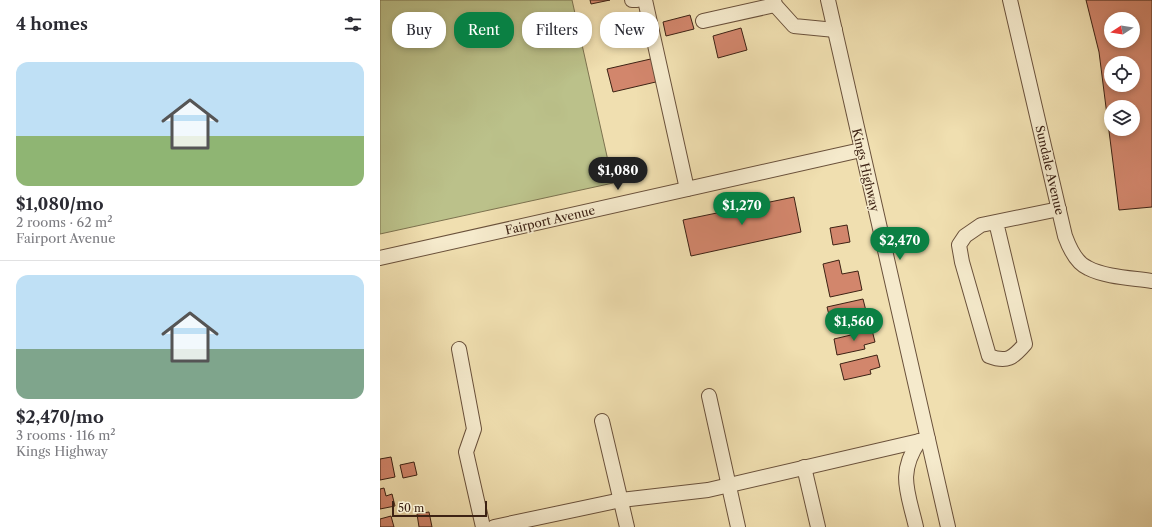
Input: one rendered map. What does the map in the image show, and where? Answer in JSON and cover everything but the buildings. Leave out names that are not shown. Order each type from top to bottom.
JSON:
[{"type":"street","points":[[632,0],[637,0]]},
{"type":"street","points":[[645,0],[687,189]]},
{"type":"street","name":"Kings Highway","points":[[828,0],[923,440],[948,527]]},
{"type":"street","name":"Sundale Avenue","points":[[1010,0],[1067,243],[1076,258],[1086,268],[1099,272],[1152,281]]},
{"type":"street","points":[[703,22],[774,2],[794,26],[835,30]]},
{"type":"street","name":"Fairport Avenue","points":[[380,258],[861,150]]},
{"type":"street","points":[[996,222],[1025,344],[1015,356],[1000,360],[989,356],[962,262],[959,245],[965,236],[981,225],[1059,209]]},
{"type":"street","points":[[459,349],[474,429],[466,452],[482,527]]},
{"type":"street","points":[[709,396],[738,527]]},
{"type":"street","points":[[602,420],[627,527]]},
{"type":"street","points":[[494,527],[621,500],[708,490],[923,440]]},
{"type":"street","points":[[916,527],[905,477],[907,463],[923,440]]},
{"type":"street","points":[[804,467],[818,527]]},
{"type":"green space","points":[[380,0],[572,0],[575,12],[522,12],[522,48],[583,48],[613,183],[380,234]]}]
